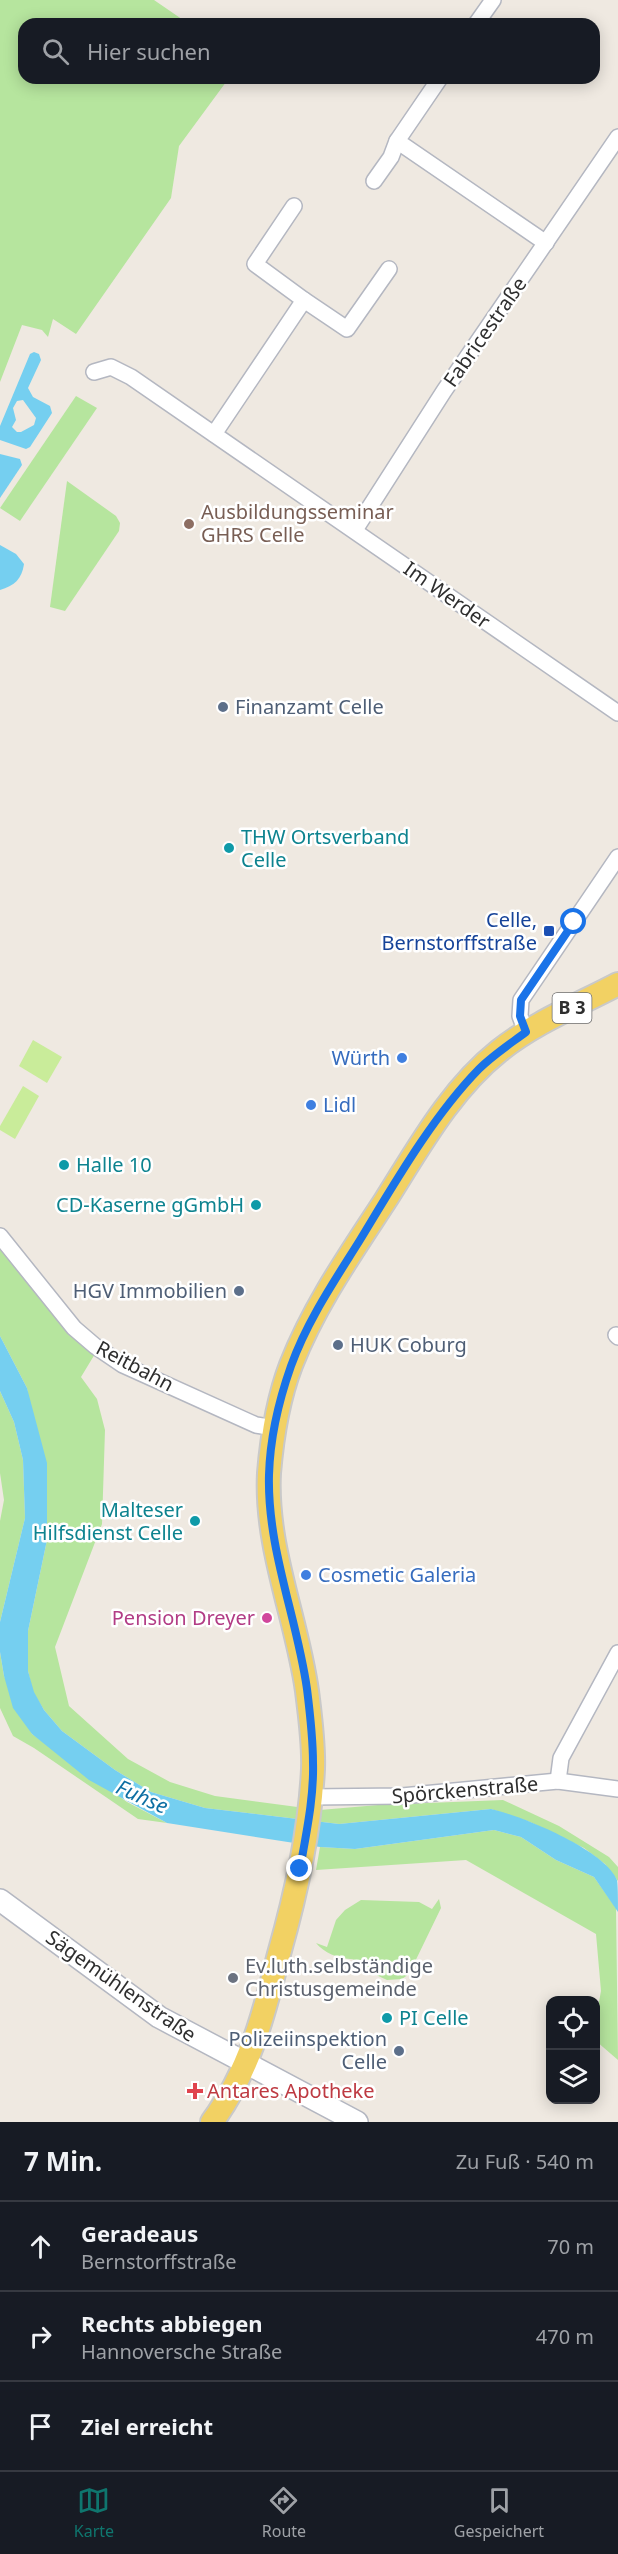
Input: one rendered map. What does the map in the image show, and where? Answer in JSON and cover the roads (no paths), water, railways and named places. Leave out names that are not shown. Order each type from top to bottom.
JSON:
[{"type":"main road","name":"B 3","points":[[311,1802],[313,1751],[306,1687],[282,1577],[271,1512],[269,1475],[275,1428],[296,1355],[315,1314],[370,1224],[444,1112],[478,1070],[526,1032],[618,984]]},
{"type":"main road","points":[[212,2122],[246,2063],[260,2028],[288,1920],[311,1802]]},
{"type":"street","points":[[480,18],[492,0]]},
{"type":"street","points":[[374,181],[391,157],[397,141],[436,84]]},
{"type":"street","name":"Fabricestraße","points":[[355,530],[444,392],[618,137]]},
{"type":"street","points":[[397,141],[546,243]]},
{"type":"street","points":[[294,206],[255,264],[347,329],[389,269]]},
{"type":"street","points":[[214,434],[304,300]]},
{"type":"street","name":"Im Werder","points":[[94,372],[111,368],[130,377],[618,713]]},
{"type":"street","points":[[526,1032],[520,1016],[521,1000],[618,857]]},
{"type":"street","name":"Reitbahn","points":[[0,1236],[74,1328],[95,1346],[123,1365],[256,1425],[275,1428]]},
{"type":"street","points":[[558,1781],[561,1758],[618,1653]]},
{"type":"street","name":"Spörckenstraße","points":[[311,1802],[558,1781],[618,1789]]},
{"type":"street","name":"Sägemühlenstraße","points":[[0,1900],[159,2017],[357,2122]]},
{"type":"water","points":[[34,352],[39,354],[41,360],[28,388],[33,397],[50,406],[52,413],[30,447],[26,449],[0,440],[0,426],[30,354]],"holes":[[[23,400],[36,418],[34,425],[21,432],[17,432],[12,427],[16,420],[13,408],[17,401]]]},
{"type":"water","points":[[0,454],[20,459],[22,465],[0,498]]},
{"type":"water","points":[[0,545],[16,554],[24,564],[16,581],[0,590]]},
{"type":"water","name":"Fuhse","points":[[0,1336],[27,1388],[47,1463],[47,1540],[28,1631],[28,1671],[34,1692],[44,1710],[62,1731],[115,1770],[151,1792],[205,1808],[339,1824],[491,1809],[505,1813],[561,1836],[597,1857],[617,1880],[618,1912],[594,1877],[556,1860],[521,1837],[494,1830],[355,1849],[320,1847],[167,1823],[89,1780],[32,1734],[13,1708],[0,1652],[0,1622],[25,1518],[23,1460],[14,1422],[0,1391]]},
{"type":"place","name":"Ausbildungsseminar GHRS Celle","points":[[189,524]]},
{"type":"place","name":"Finanzamt Celle","points":[[223,707]]},
{"type":"place","name":"THW Ortsverband Celle","points":[[229,848]]},
{"type":"place","name":"Celle, Bernstorffstraße","points":[[549,931]]},
{"type":"place","name":"Würth","points":[[402,1058]]},
{"type":"place","name":"Lidl","points":[[311,1105]]},
{"type":"place","name":"Halle 10","points":[[64,1165]]},
{"type":"place","name":"CD-Kaserne gGmbH","points":[[256,1205]]},
{"type":"place","name":"HGV Immobilien","points":[[239,1291]]},
{"type":"place","name":"HUK Coburg","points":[[338,1345]]},
{"type":"place","name":"Malteser Hilfsdienst Celle","points":[[195,1521]]},
{"type":"place","name":"Cosmetic Galeria","points":[[306,1575]]},
{"type":"place","name":"Pension Dreyer","points":[[267,1618]]},
{"type":"place","name":"Ev.luth.selbständige Christusgemeinde","points":[[233,1978]]},
{"type":"place","name":"PI Celle","points":[[387,2018]]},
{"type":"place","name":"Polizeiinspektion Celle","points":[[399,2051]]},
{"type":"place","name":"Antares Apotheke","points":[[195,2091]]}]
